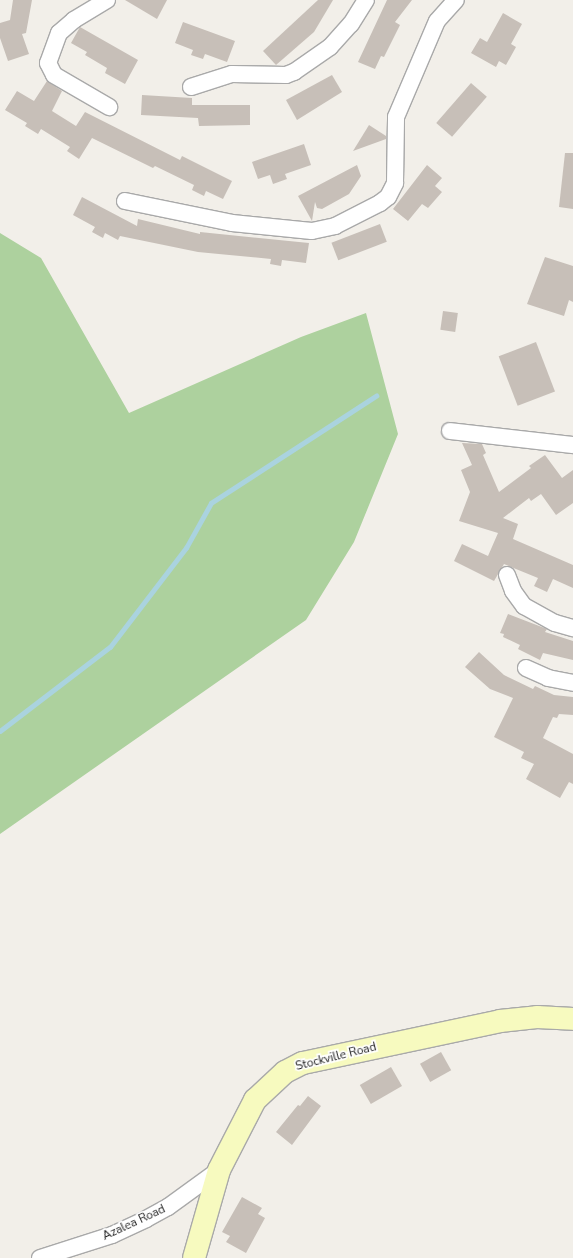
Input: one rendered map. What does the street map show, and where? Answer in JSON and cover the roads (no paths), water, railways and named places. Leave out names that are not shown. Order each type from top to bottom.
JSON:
[{"type":"street","points":[[107,0],[74,20],[59,33],[48,63],[54,75],[109,107]]},
{"type":"street","points":[[191,87],[232,74],[286,75],[294,72],[330,47],[351,24],[366,0]]},
{"type":"street","points":[[125,201],[226,222],[312,231],[336,226],[380,203],[390,194],[395,183],[396,117],[437,21],[456,0]]},
{"type":"street","points":[[450,431],[573,445]]},
{"type":"street","points":[[506,575],[512,591],[524,606],[555,623],[573,628]]},
{"type":"street","points":[[526,668],[548,678],[573,683]]},
{"type":"street","name":"Stockville Road","points":[[194,1258],[219,1170],[256,1100],[275,1079],[294,1066],[500,1021],[537,1017],[573,1019]]},
{"type":"street","name":"Azalea Road","points":[[40,1258],[112,1235],[146,1219],[168,1207],[219,1170]]},
{"type":"waterway","points":[[0,731],[110,647],[186,548],[211,503],[376,396]]}]
